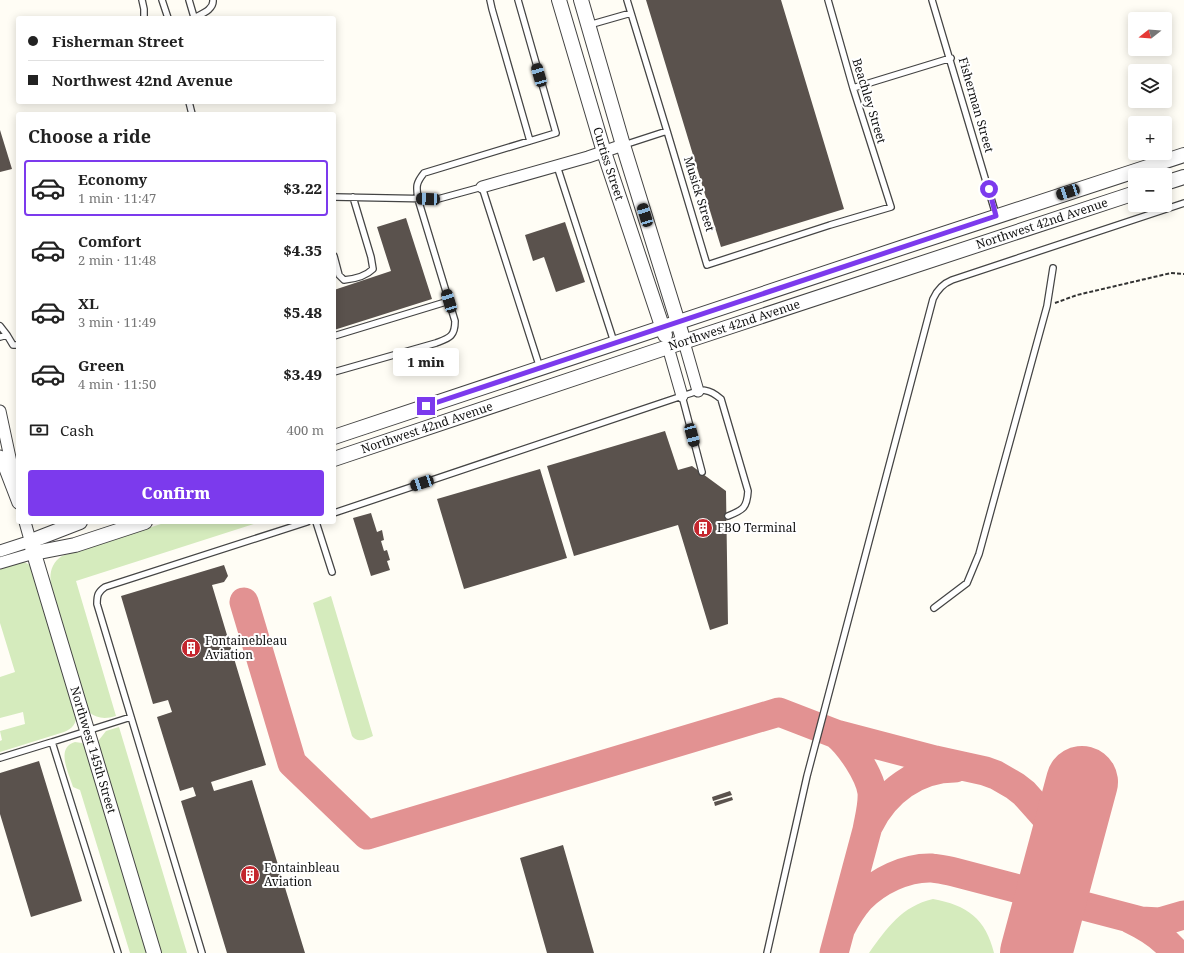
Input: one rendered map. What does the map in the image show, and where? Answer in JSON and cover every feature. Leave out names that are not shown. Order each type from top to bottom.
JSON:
[{"type":"street","name":"Curtiss Street","points":[[559,0],[604,152],[662,327],[682,396]]},
{"type":"street","name":"Curtiss Street","points":[[581,0],[698,391]]},
{"type":"street","points":[[482,187],[624,145]]},
{"type":"street","name":"Northwest 42nd Avenue","points":[[336,436],[540,369],[614,342],[1184,154]]},
{"type":"street","points":[[1172,181],[1184,177]]},
{"type":"street","name":"Northwest 42nd Avenue","points":[[336,458],[1128,195]]},
{"type":"street","points":[[996,216],[1004,237]]},
{"type":"street","points":[[0,411],[16,486]]},
{"type":"street","points":[[0,456],[16,498]]},
{"type":"street","points":[[26,524],[33,547]]},
{"type":"street","points":[[0,563],[76,524]]},
{"type":"street","points":[[0,551],[33,547],[75,545],[139,524]]},
{"type":"street","name":"Northwest 145th Street","points":[[33,547],[154,953]]},
{"type":"lane","points":[[142,0],[144,16]]},
{"type":"lane","points":[[162,0],[167,16]]},
{"type":"lane","points":[[189,0],[193,16]]},
{"type":"lane","points":[[197,16],[211,8],[213,0]]},
{"type":"lane","points":[[490,0],[530,141]]},
{"type":"lane","points":[[336,371],[436,343],[450,337],[455,330],[455,321],[418,199],[416,188],[418,181],[424,173],[556,134],[518,0]]},
{"type":"lane","points":[[624,145],[667,131],[627,0]]},
{"type":"lane","name":"Beachley Street","points":[[828,0],[853,88],[891,207]]},
{"type":"lane","name":"Fisherman Street","points":[[932,0],[996,216]]},
{"type":"lane","points":[[588,26],[631,13]]},
{"type":"lane","points":[[853,88],[950,58]]},
{"type":"lane","name":"Musick Street","points":[[667,131],[707,265],[891,207]]},
{"type":"lane","points":[[557,166],[614,342]]},
{"type":"lane","points":[[336,197],[438,199],[482,187],[540,369]]},
{"type":"lane","points":[[336,269],[344,280],[354,279],[368,273],[373,268],[353,197]]},
{"type":"lane","points":[[767,953],[807,776],[933,299],[936,293],[940,287],[952,280],[1184,203]]},
{"type":"lane","points":[[934,608],[967,583],[979,554],[1047,306],[1053,268]]},
{"type":"lane","points":[[336,335],[449,301]]},
{"type":"lane","points":[[0,326],[13,344],[16,345]]},
{"type":"lane","points":[[0,337],[7,335]]},
{"type":"lane","points":[[336,512],[629,413],[703,390],[713,392],[721,399],[748,491],[748,502],[741,510],[728,516]]},
{"type":"lane","points":[[682,396],[702,472]]},
{"type":"lane","points":[[202,953],[97,604],[97,596],[100,590],[105,587],[300,524]]},
{"type":"lane","points":[[317,524],[332,572]]},
{"type":"lane","points":[[0,758],[131,717]]},
{"type":"lane","points":[[52,742],[118,953]]},
{"type":"path","points":[[1047,306],[1077,295],[1164,274],[1184,274]]},
{"type":"green space","points":[[161,524],[254,524],[76,581],[116,716],[109,718],[98,717],[89,712],[51,584],[50,576],[52,568],[56,561],[62,556]]},
{"type":"green space","points":[[22,561],[30,565],[32,569],[77,715],[75,724],[67,731],[0,752],[0,741],[2,740],[0,731],[25,724],[23,712],[0,718],[0,677],[15,672],[0,623],[0,566]]},
{"type":"green space","points":[[331,596],[373,736],[362,740],[357,740],[352,736],[313,603]]},
{"type":"green space","points":[[119,727],[187,953],[161,953],[98,743],[106,731]]},
{"type":"green space","points":[[75,742],[82,743],[85,746],[147,953],[130,953],[80,790],[73,787],[65,762],[65,755],[69,745]]},
{"type":"green space","points":[[933,899],[956,905],[973,916],[986,931],[994,953],[869,953],[896,919],[912,907]]},
{"type":"building","points":[[646,0],[781,0],[844,209],[721,247]]},
{"type":"building","points":[[0,130],[12,169],[0,172]]},
{"type":"building","points":[[406,218],[432,299],[336,329],[336,289],[391,271],[377,227]]},
{"type":"building","points":[[565,222],[585,282],[556,292],[544,257],[533,261],[525,235]]},
{"type":"building","points":[[665,431],[678,470],[692,466],[726,491],[728,624],[710,630],[678,525],[574,556],[547,466]]},
{"type":"building","points":[[540,469],[567,558],[464,589],[437,499]]},
{"type":"building","points":[[371,513],[377,532],[382,530],[384,540],[381,541],[384,551],[387,550],[390,560],[387,561],[390,570],[371,576],[353,518]]},
{"type":"building","points":[[224,565],[228,576],[224,582],[212,585],[266,765],[211,782],[214,791],[252,780],[305,953],[227,953],[181,801],[196,796],[193,787],[180,791],[157,717],[172,712],[168,700],[153,704],[121,596]]},
{"type":"building","points":[[39,761],[82,901],[31,917],[0,814],[0,773]]},
{"type":"building","points":[[730,791],[732,795],[713,801],[712,797]]},
{"type":"building","points":[[732,797],[733,800],[715,806],[714,802]]},
{"type":"building","points":[[563,845],[594,953],[547,953],[520,858]]},
{"type":"taxiway","points":[[244,602],[292,763],[367,835],[779,712],[836,734],[996,775],[1024,793],[1066,840]]},
{"type":"taxiway","points":[[834,953],[867,830],[872,797],[872,792],[867,777],[858,760],[853,752],[836,734]]},
{"type":"taxiway","points":[[869,825],[884,802],[893,792],[904,784],[915,777],[928,772],[955,768]]},
{"type":"taxiway","points":[[841,928],[857,902],[875,886],[893,876],[922,868],[951,871],[1141,921],[1160,922],[1184,915]]},
{"type":"taxiway","points":[[1132,920],[1156,934],[1176,953]]},
{"type":"runway","points":[[1036,953],[1082,782]]},
{"type":"place","name":"FBO Terminal","points":[[703,528]]},
{"type":"place","name":"Fontainebleau Aviation","points":[[191,648]]},
{"type":"place","name":"Fontainbleau Aviation","points":[[250,875]]},
{"type":"route","points":[[426,406],[540,369],[614,342],[996,216],[989,189]]}]
